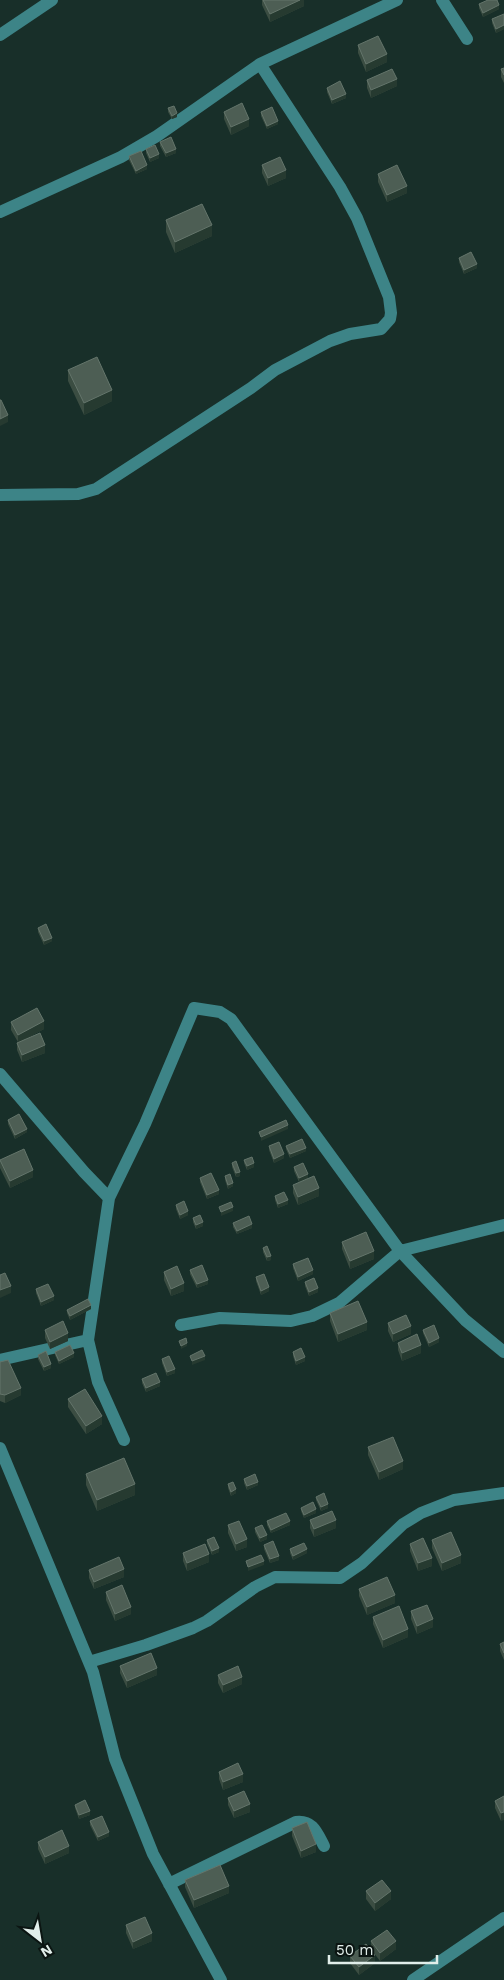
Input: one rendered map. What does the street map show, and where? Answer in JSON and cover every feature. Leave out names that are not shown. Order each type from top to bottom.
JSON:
[{"type":"street","points":[[0,35],[52,0]]},
{"type":"street","points":[[0,212],[121,157],[157,136],[260,64],[397,0]]},
{"type":"street","points":[[442,0],[467,39]]},
{"type":"street","points":[[0,495],[78,494],[96,489],[283,366],[330,341],[350,334],[381,329],[390,319],[389,297],[357,218],[340,187],[260,64]]},
{"type":"street","points":[[124,1440],[98,1382],[88,1340],[109,1198],[144,1124],[194,1008],[220,1012],[230,1019],[400,1251],[465,1320],[504,1352]]},
{"type":"street","points":[[0,1074],[84,1172],[109,1198]]},
{"type":"street","points":[[181,1325],[220,1318],[291,1321],[312,1316],[339,1303],[400,1251],[504,1225]]},
{"type":"street","points":[[0,1360],[88,1340]]},
{"type":"street","points":[[0,1448],[93,1672],[115,1759],[153,1854],[221,1980]]},
{"type":"street","points":[[88,1662],[146,1645],[193,1628],[275,1577],[340,1578],[348,1575],[403,1524],[421,1513],[454,1500],[504,1493]]},
{"type":"street","points":[[169,1884],[296,1822],[305,1821],[311,1824],[324,1846]]},
{"type":"street","points":[[413,1980],[504,1918]]},
{"type":"building","points":[[263,0],[300,0],[270,14]]},
{"type":"building","points":[[488,0],[497,0],[499,5],[483,13],[479,4]]},
{"type":"building","points":[[504,14],[504,25],[496,29],[492,19]]},
{"type":"building","points":[[378,36],[387,54],[366,64],[358,45]]},
{"type":"building","points":[[392,69],[397,79],[371,90],[367,80]]},
{"type":"building","points":[[340,81],[346,94],[332,100],[327,88]]},
{"type":"building","points":[[242,103],[249,119],[231,127],[224,112]]},
{"type":"building","points":[[174,106],[177,113],[172,116],[168,108]]},
{"type":"building","points":[[272,107],[278,121],[267,126],[261,112]]},
{"type":"building","points":[[171,137],[176,149],[166,153],[160,142]]},
{"type":"building","points":[[155,145],[159,154],[150,158],[146,149]]},
{"type":"building","points":[[141,151],[147,165],[136,171],[129,156]]},
{"type":"building","points":[[280,157],[286,170],[268,178],[262,165]]},
{"type":"building","points":[[397,165],[407,186],[387,195],[378,174]]},
{"type":"building","points":[[202,204],[212,225],[175,242],[166,220]]},
{"type":"building","points":[[471,252],[477,264],[464,270],[459,258]]},
{"type":"building","points":[[97,357],[112,390],[84,403],[68,370]]},
{"type":"building","points":[[0,400],[8,415],[0,419]]},
{"type":"building","points":[[46,924],[52,938],[44,941],[38,928]]},
{"type":"building","points":[[37,1008],[44,1021],[18,1035],[11,1022]]},
{"type":"building","points":[[40,1033],[45,1045],[22,1055],[17,1043]]},
{"type":"building","points":[[19,1114],[27,1129],[15,1135],[8,1120]]},
{"type":"building","points":[[286,1120],[288,1125],[261,1137],[259,1132]]},
{"type":"building","points":[[302,1139],[306,1148],[290,1154],[286,1146]]},
{"type":"building","points":[[279,1142],[284,1154],[274,1159],[269,1146]]},
{"type":"building","points":[[24,1149],[33,1170],[10,1181],[0,1160]]},
{"type":"building","points":[[252,1157],[254,1163],[247,1166],[244,1160]]},
{"type":"building","points":[[236,1161],[240,1172],[236,1173],[232,1163]]},
{"type":"building","points":[[303,1163],[308,1174],[299,1178],[294,1167]]},
{"type":"building","points":[[211,1173],[219,1190],[207,1195],[200,1178]]},
{"type":"building","points":[[230,1174],[233,1183],[228,1185],[225,1176]]},
{"type":"building","points":[[314,1176],[319,1188],[298,1197],[293,1185]]},
{"type":"building","points":[[284,1192],[288,1200],[278,1204],[275,1196]]},
{"type":"building","points":[[184,1201],[188,1211],[180,1215],[176,1205]]},
{"type":"building","points":[[231,1202],[233,1207],[221,1212],[219,1207]]},
{"type":"building","points":[[200,1215],[203,1222],[196,1225],[193,1218]]},
{"type":"building","points":[[249,1216],[252,1224],[237,1231],[233,1223]]},
{"type":"building","points":[[366,1232],[374,1251],[350,1261],[342,1242]]},
{"type":"building","points":[[267,1246],[271,1256],[267,1257],[263,1248]]},
{"type":"building","points":[[308,1258],[313,1270],[298,1277],[293,1264]]},
{"type":"building","points":[[202,1265],[208,1280],[197,1284],[190,1270]]},
{"type":"building","points":[[177,1266],[184,1283],[171,1289],[164,1272]]},
{"type":"building","points":[[5,1273],[11,1286],[0,1290],[0,1275]]},
{"type":"building","points":[[264,1274],[269,1287],[261,1291],[256,1277]]},
{"type":"building","points":[[314,1278],[318,1288],[309,1292],[305,1282]]},
{"type":"building","points":[[48,1284],[54,1296],[41,1302],[36,1289]]},
{"type":"building","points":[[88,1299],[91,1305],[70,1316],[67,1310]]},
{"type":"building","points":[[358,1301],[367,1322],[338,1334],[330,1313]]},
{"type":"building","points":[[406,1315],[411,1326],[393,1334],[388,1323]]},
{"type":"building","points":[[63,1321],[68,1333],[50,1342],[45,1330]]},
{"type":"building","points":[[434,1325],[439,1338],[429,1343],[423,1330]]},
{"type":"building","points":[[417,1334],[421,1345],[402,1353],[398,1343]]},
{"type":"building","points":[[186,1338],[187,1343],[181,1346],[179,1341]]},
{"type":"building","points":[[70,1345],[74,1353],[59,1361],[55,1352]]},
{"type":"building","points":[[301,1348],[305,1357],[296,1361],[293,1352]]},
{"type":"building","points":[[202,1350],[205,1356],[192,1361],[190,1356]]},
{"type":"building","points":[[46,1351],[51,1364],[44,1367],[38,1355]]},
{"type":"building","points":[[169,1356],[175,1369],[167,1372],[162,1359]]},
{"type":"building","points":[[8,1360],[21,1388],[5,1395],[0,1394],[0,1362]]},
{"type":"building","points":[[156,1373],[160,1382],[146,1388],[142,1379]]},
{"type":"building","points":[[85,1389],[102,1416],[86,1426],[68,1399]]},
{"type":"building","points":[[393,1437],[403,1461],[379,1472],[368,1447]]},
{"type":"building","points":[[124,1458],[135,1484],[97,1500],[86,1474]]},
{"type":"building","points":[[255,1474],[258,1482],[247,1486],[244,1479]]},
{"type":"building","points":[[233,1482],[236,1489],[231,1492],[228,1484]]},
{"type":"building","points":[[324,1493],[328,1504],[321,1507],[316,1497]]},
{"type":"building","points":[[313,1502],[316,1509],[304,1515],[301,1508]]},
{"type":"building","points":[[332,1511],[336,1520],[314,1529],[310,1520]]},
{"type":"building","points":[[286,1513],[290,1521],[271,1530],[267,1521]]},
{"type":"building","points":[[239,1521],[247,1539],[236,1544],[228,1525]]},
{"type":"building","points":[[262,1525],[267,1535],[260,1538],[255,1528]]},
{"type":"building","points":[[451,1532],[461,1555],[442,1563],[432,1540]]},
{"type":"building","points":[[214,1537],[219,1548],[212,1551],[207,1540]]},
{"type":"building","points":[[423,1538],[432,1558],[418,1563],[410,1544]]},
{"type":"building","points":[[273,1541],[279,1556],[270,1559],[264,1545]]},
{"type":"building","points":[[304,1543],[307,1549],[293,1556],[290,1549]]},
{"type":"building","points":[[205,1544],[209,1554],[187,1563],[183,1553]]},
{"type":"building","points":[[261,1555],[264,1561],[248,1567],[246,1561]]},
{"type":"building","points":[[119,1557],[124,1569],[94,1582],[89,1570]]},
{"type":"building","points":[[387,1577],[395,1595],[367,1607],[359,1589]]},
{"type":"building","points":[[122,1585],[131,1607],[115,1614],[106,1592]]},
{"type":"building","points":[[427,1605],[433,1619],[417,1626],[411,1611]]},
{"type":"building","points":[[399,1606],[408,1629],[383,1640],[373,1617]]},
{"type":"building","points":[[504,1642],[504,1653],[500,1644]]},
{"type":"building","points":[[151,1653],[157,1668],[127,1681],[120,1666]]},
{"type":"building","points":[[238,1666],[242,1677],[223,1685],[218,1675]]},
{"type":"building","points":[[238,1763],[243,1774],[223,1782],[219,1772]]},
{"type":"building","points":[[244,1791],[250,1804],[234,1811],[228,1798]]},
{"type":"building","points":[[504,1796],[504,1812],[501,1813],[495,1801]]},
{"type":"building","points":[[85,1800],[90,1811],[79,1815],[75,1805]]},
{"type":"building","points":[[102,1816],[109,1832],[98,1837],[90,1821]]},
{"type":"building","points":[[307,1822],[316,1844],[301,1851],[292,1828]]},
{"type":"building","points":[[62,1830],[69,1846],[45,1857],[38,1842]]},
{"type":"building","points":[[220,1865],[229,1886],[194,1900],[185,1880]]},
{"type":"building","points":[[382,1880],[391,1891],[375,1903],[366,1891]]},
{"type":"building","points":[[145,1917],[152,1933],[133,1942],[126,1925]]},
{"type":"building","points":[[387,1930],[396,1941],[380,1953],[371,1941]]},
{"type":"building","points":[[366,1944],[375,1955],[359,1967],[350,1956]]}]
